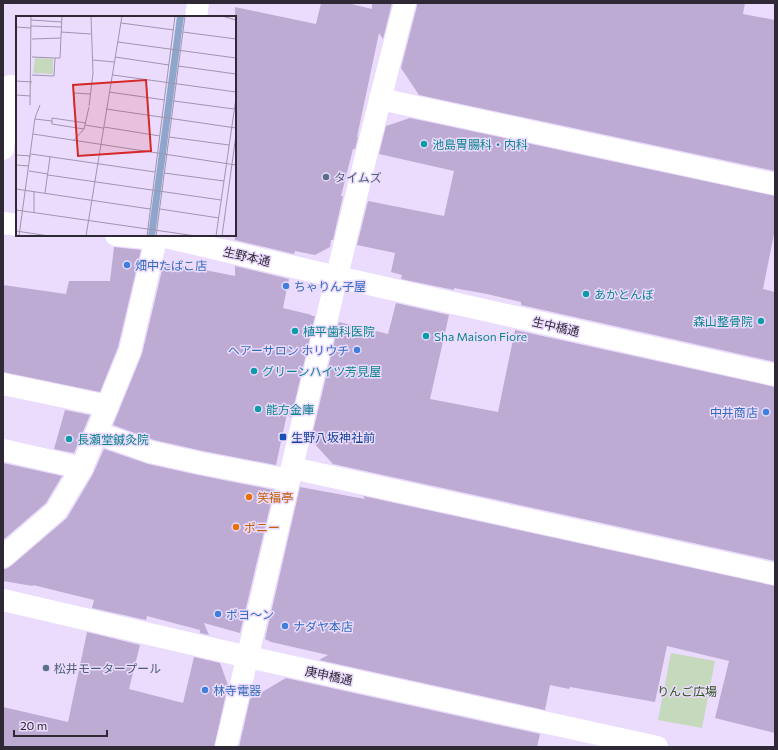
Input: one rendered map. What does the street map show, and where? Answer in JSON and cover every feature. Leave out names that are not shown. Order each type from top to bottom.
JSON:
[{"type":"street","points":[[196,16],[198,3]]},
{"type":"street","points":[[226,747],[337,277],[405,3]]},
{"type":"street","points":[[3,149],[10,86],[16,87]]},
{"type":"street","points":[[380,99],[775,184]]},
{"type":"street","points":[[3,223],[16,225]]},
{"type":"street","points":[[3,557],[56,511],[82,468],[130,350],[156,236]]},
{"type":"street","name":"生野本通","points":[[156,236],[337,277]]},
{"type":"street","name":"生中橋通","points":[[337,277],[775,375]]},
{"type":"street","points":[[3,384],[108,406]]},
{"type":"street","points":[[97,432],[151,452],[200,463],[291,474],[775,574]]},
{"type":"street","points":[[3,450],[82,468]]},
{"type":"street","name":"庚申橋通","points":[[3,600],[248,657],[657,747]]},
{"type":"green space","name":"りんご広場","points":[[671,653],[715,661],[702,728],[658,720]]},
{"type":"building","points":[[321,3],[347,3],[372,9],[372,3],[392,3],[383,39],[379,33],[358,137],[355,149],[353,149],[341,196],[343,196],[333,240],[331,240],[330,247],[315,255],[295,251],[294,254],[235,240],[235,7],[316,24]]},
{"type":"building","points":[[417,3],[745,3],[743,14],[775,20],[775,171],[419,95],[401,68]]},
{"type":"building","points":[[410,118],[775,196],[775,229],[763,289],[775,292],[775,362],[521,305],[521,302],[487,294],[454,288],[454,290],[401,279],[402,275],[391,272],[395,253],[357,245],[368,201],[444,216],[454,171],[379,154],[386,126]]},
{"type":"building","points":[[114,247],[141,250],[118,347],[100,392],[3,372],[3,285],[66,294],[69,281],[110,281]]},
{"type":"building","points":[[164,262],[205,272],[205,270],[235,276],[235,266],[289,279],[283,308],[315,316],[291,418],[287,414],[276,465],[154,440],[113,425],[142,354]]},
{"type":"building","points":[[396,303],[449,315],[430,399],[498,412],[515,330],[775,387],[775,561],[333,464],[311,440],[339,322],[388,334]]},
{"type":"building","name":"長瀬堂鍼灸院","points":[[65,410],[90,415],[74,453],[54,449]]},
{"type":"building","points":[[104,449],[148,464],[274,490],[240,633],[204,623],[209,635],[200,633],[200,630],[147,616],[146,620],[92,608],[94,600],[33,585],[3,581],[3,569],[11,566],[67,518],[93,474]]},
{"type":"building","points":[[3,463],[62,476],[46,503],[3,540]]},
{"type":"building","points":[[300,487],[365,499],[363,496],[775,586],[775,733],[715,718],[729,661],[667,646],[655,702],[570,687],[569,689],[550,685],[545,710],[319,660],[328,655],[271,642],[265,639]]},
{"type":"building","points":[[87,632],[140,645],[129,689],[183,703],[194,657],[220,663],[228,685],[214,747],[3,747],[3,707],[68,722]]},
{"type":"building","points":[[286,678],[540,734],[537,747],[239,747],[250,699]]},
{"type":"place","name":"池島胃腸科・内科","points":[[424,144]]},
{"type":"place","name":"タイムズ","points":[[326,177]]},
{"type":"place","name":"畑中たばこ店","points":[[127,265]]},
{"type":"place","name":"ちゃりん子屋","points":[[286,286]]},
{"type":"place","name":"あかとんぼ","points":[[586,294]]},
{"type":"place","name":"森山整骨院","points":[[761,321]]},
{"type":"place","name":"植平歯科医院","points":[[295,331]]},
{"type":"place","name":"Sha Maison Fiore","points":[[426,336]]},
{"type":"place","name":"ヘアーサロン ホリウチ","points":[[357,350]]},
{"type":"place","name":"グリーンハイツ芳見屋","points":[[254,371]]},
{"type":"place","name":"能方金庫","points":[[258,409]]},
{"type":"place","name":"中井商店","points":[[766,412]]},
{"type":"place","name":"生野八坂神社前","points":[[283,437]]},
{"type":"place","name":"長瀬堂鍼灸院","points":[[69,439]]},
{"type":"place","name":"笑福亭","points":[[249,497]]},
{"type":"place","name":"ポニー","points":[[236,527]]},
{"type":"place","name":"ポヨ～ン","points":[[218,614]]},
{"type":"place","name":"ナダヤ本店","points":[[285,626]]},
{"type":"place","name":"松井モータープール","points":[[46,668]]},
{"type":"place","name":"林寺電器","points":[[205,690]]}]
